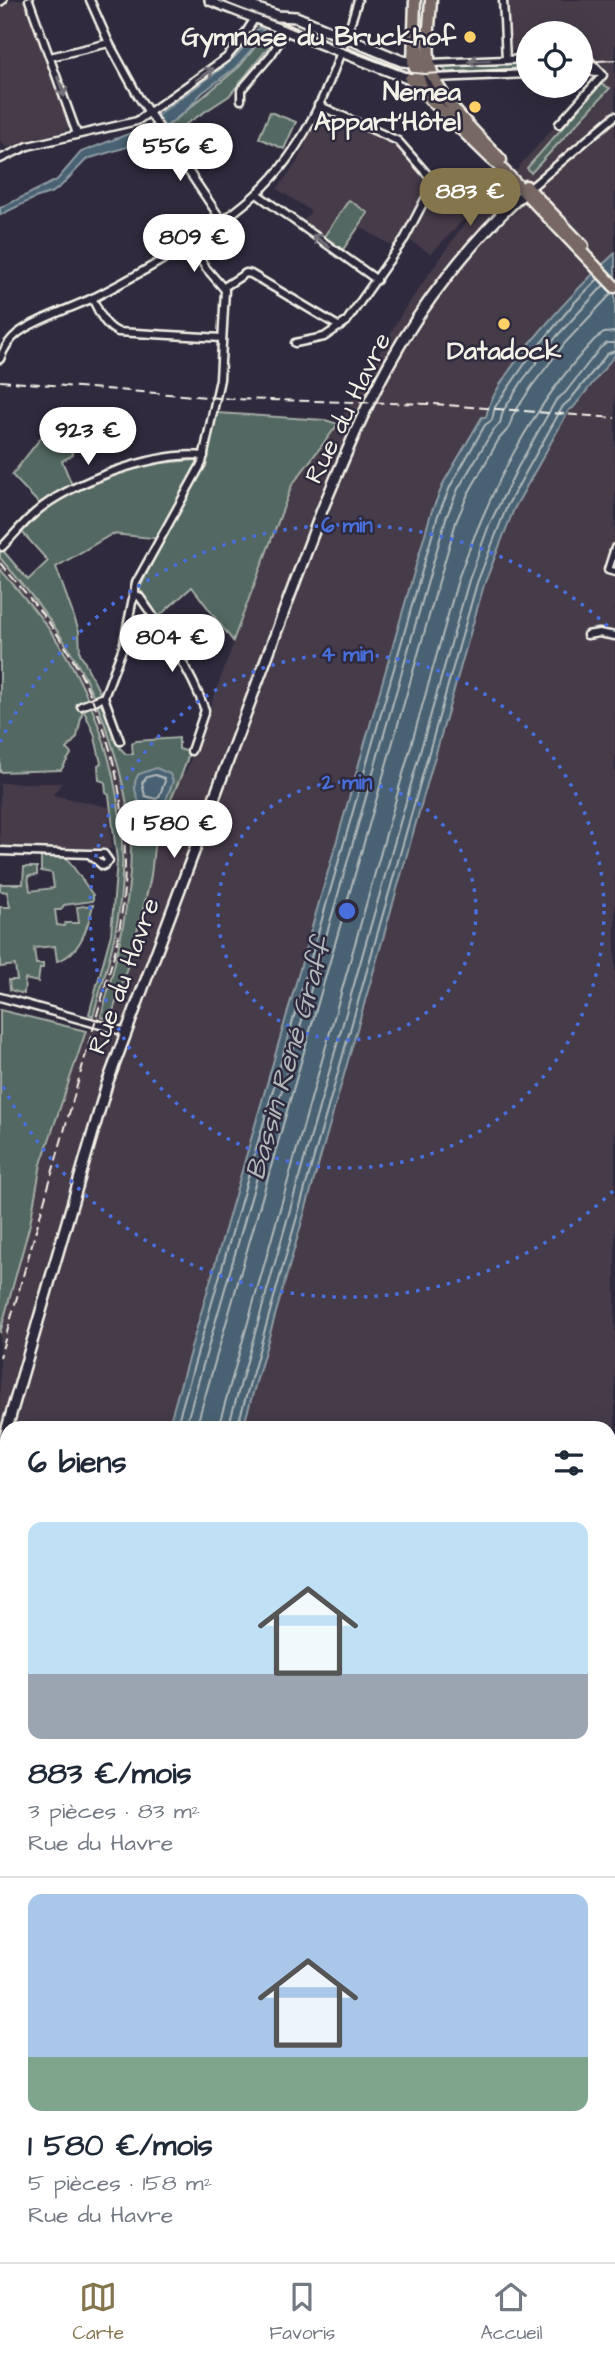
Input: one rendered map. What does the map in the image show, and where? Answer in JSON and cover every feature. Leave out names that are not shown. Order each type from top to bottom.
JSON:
[{"type":"main road","points":[[210,0],[258,9],[286,31],[422,79],[448,100],[615,287]]},
{"type":"main road","points":[[232,0],[278,16],[296,17],[399,59],[422,63]]},
{"type":"main road","points":[[415,0],[414,18],[422,79]]},
{"type":"main road","points":[[430,0],[422,79],[433,103],[527,191]]},
{"type":"main road","name":"Rue du Havre","points":[[9,1421],[107,1084],[308,544],[363,416],[396,352],[473,247],[527,191]]},
{"type":"main road","points":[[592,260],[615,279]]},
{"type":"street","points":[[29,0],[77,134]]},
{"type":"street","points":[[90,0],[109,43],[151,116],[222,221]]},
{"type":"street","points":[[0,359],[4,348],[18,333],[130,279],[222,221],[257,194],[298,143],[318,105],[346,38],[358,0]]},
{"type":"street","points":[[503,0],[506,60]]},
{"type":"street","points":[[0,159],[28,146],[151,116],[226,58],[239,43],[258,9]]},
{"type":"street","points":[[241,100],[241,90],[271,55],[286,31]]},
{"type":"street","points":[[50,57],[109,43]]},
{"type":"street","points":[[422,63],[516,60]]},
{"type":"street","points":[[593,64],[602,74]]},
{"type":"street","points":[[593,73],[602,74]]},
{"type":"street","points":[[559,124],[602,74]]},
{"type":"street","points":[[422,79],[516,75]]},
{"type":"street","points":[[295,343],[324,337],[340,327],[405,238],[434,182],[398,141],[318,105]]},
{"type":"street","points":[[527,191],[615,116]]},
{"type":"street","points":[[257,194],[376,280]]},
{"type":"street","points":[[120,741],[104,696],[123,647],[136,583],[202,463],[220,379],[224,287],[206,268],[189,242]]},
{"type":"street","points":[[224,287],[246,273],[340,327]]},
{"type":"street","points":[[92,298],[106,324],[118,332],[222,338]]},
{"type":"street","points":[[2,547],[37,511],[95,478],[153,460],[204,456]]},
{"type":"street","points":[[615,548],[608,570],[615,572]]},
{"type":"street","points":[[134,594],[139,596],[167,637],[203,702],[205,710],[191,751]]},
{"type":"street","points":[[587,635],[599,633],[615,636]]},
{"type":"street","points":[[81,706],[104,696]]},
{"type":"street","points":[[0,851],[89,854]]},
{"type":"street","points":[[0,997],[126,1032]]},
{"type":"shaded area","points":[[12,0],[23,0],[29,7],[69,124],[66,131],[6,148],[0,140],[0,9]]},
{"type":"shaded area","points":[[507,0],[615,0],[615,1421],[0,1421],[0,1333],[30,1224],[41,1164],[86,1031],[90,1032],[95,1017],[93,1016],[115,933],[122,863],[121,823],[115,781],[97,720],[69,661],[45,623],[0,569],[0,558],[47,614],[70,648],[98,706],[120,771],[129,816],[128,887],[120,944],[101,1016],[109,1019],[124,980],[150,882],[154,844],[161,822],[187,769],[292,485],[338,424],[403,311],[461,228],[509,181],[580,98],[593,98],[593,21],[516,21],[516,51],[511,51]]},
{"type":"shaded area","points":[[324,112],[395,144],[426,180],[427,186],[394,247],[360,227],[342,252],[302,223],[311,211],[277,189],[297,162],[319,114]]},
{"type":"shaded area","points":[[438,180],[474,209],[431,254],[409,240]]},
{"type":"shaded area","points":[[0,783],[62,783],[53,795],[109,807],[112,849],[0,847]]},
{"type":"green space","points":[[266,33],[277,37],[229,96],[172,133],[168,126],[240,66]]},
{"type":"green space","points":[[516,62],[516,72],[449,76],[441,65]]},
{"type":"green space","points":[[601,84],[610,88],[531,173],[527,168],[589,98],[593,98],[593,93]]},
{"type":"green space","points":[[270,112],[296,122],[284,149],[259,138]]},
{"type":"green space","points":[[349,200],[368,213],[342,251],[323,238]]},
{"type":"green space","points":[[217,413],[325,420],[338,424],[292,485],[233,641],[192,587],[158,617],[139,590],[163,539],[112,534],[56,567],[79,631],[80,653],[101,695],[94,697],[53,624],[0,558],[0,547],[28,580],[48,561],[22,532],[44,509],[12,475],[53,422],[60,423],[73,455],[62,461],[75,492],[148,464],[206,459]]},
{"type":"green space","points":[[0,569],[63,649],[86,694],[109,760],[121,829],[120,899],[113,944],[93,1016],[89,1014],[111,934],[117,860],[109,795],[106,793],[105,782],[99,780],[98,765],[101,763],[94,733],[83,709],[77,737],[67,749],[71,754],[61,770],[0,772]]},
{"type":"green space","points":[[105,703],[120,748],[126,754],[133,754],[132,744],[136,741],[179,738],[179,749],[189,752],[158,830],[141,919],[110,1019],[101,1017],[124,918],[131,841],[120,774],[97,704]]},
{"type":"green space","points":[[41,856],[66,857],[93,895],[93,901],[64,905],[61,910],[55,910],[57,925],[79,923],[77,907],[93,905],[82,938],[72,952],[57,961],[55,946],[34,948],[36,964],[43,964],[43,968],[40,968],[38,982],[25,979],[24,994],[10,990],[9,980],[17,980],[15,965],[0,967],[0,907],[10,907],[7,892],[0,891],[0,884],[23,884],[24,867],[37,867],[37,875],[28,876],[30,891],[54,888],[52,873],[41,871]]},
{"type":"green space","points":[[0,1010],[86,1031],[41,1164],[30,1224],[0,1333]]},
{"type":"water","points":[[258,28],[264,30],[253,48],[235,68],[202,93],[187,110],[165,127],[157,116],[224,67]]},
{"type":"water","points":[[136,131],[144,142],[87,159],[53,192],[0,215],[0,208],[57,180],[81,152]]},
{"type":"water","name":"Bassin René Graff","points":[[615,253],[615,355],[569,410],[514,509],[484,585],[245,1421],[170,1421],[431,513],[444,482],[482,417],[486,417],[504,378],[541,330]]},
{"type":"water","points":[[156,768],[170,774],[173,781],[166,800],[160,807],[139,802],[135,787],[139,774]]},
{"type":"waterway","points":[[140,136],[153,128]]},
{"type":"tram line","points":[[218,0],[405,72],[424,74],[516,69]]},
{"type":"tram line","points":[[593,61],[615,60]]},
{"type":"railway","points":[[0,381],[233,399],[433,404],[615,418]]},
{"type":"railway","points":[[0,563],[59,637],[85,683],[100,718],[120,793],[125,870],[116,948],[0,1357]]},
{"type":"place","name":"Gymnase du Bruckhof","points":[[470,37]]},
{"type":"place","name":"Nemea Appart'Hôtel","points":[[475,107]]},
{"type":"place","name":"Datadock","points":[[504,324]]}]
